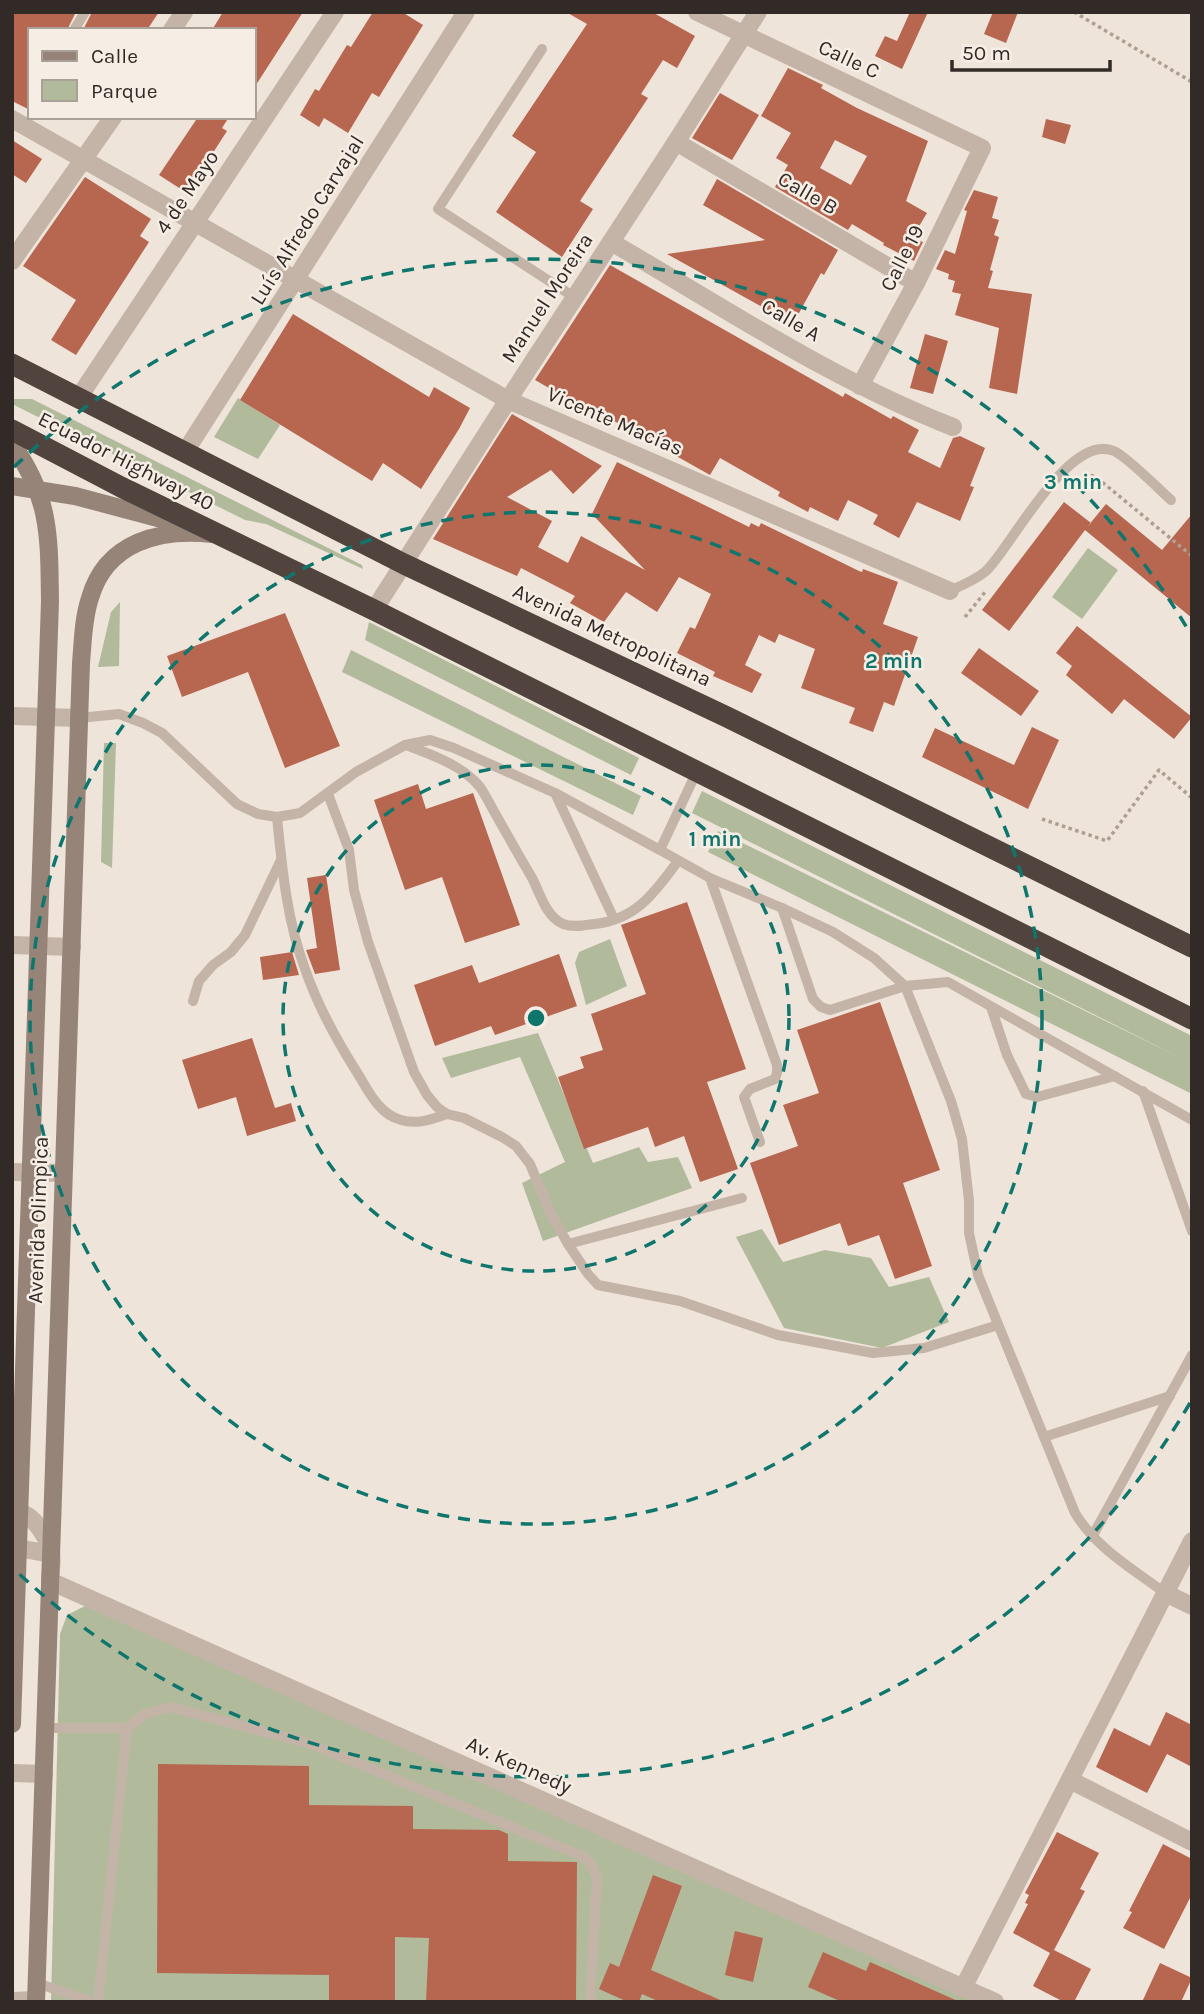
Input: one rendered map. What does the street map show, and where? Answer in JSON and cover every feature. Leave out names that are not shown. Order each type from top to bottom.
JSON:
[{"type":"highway","name":"Avenida Metropolitana","points":[[12,364],[404,564],[727,717],[1192,947]]},
{"type":"highway","name":"Ecuador Highway 40","points":[[12,430],[218,535]]},
{"type":"highway","points":[[218,535],[374,610],[1192,1019]]},
{"type":"street","points":[[173,28],[184,12]]},
{"type":"street","name":"4 de Mayo","points":[[79,397],[335,12]]},
{"type":"street","name":"Luís Alfredo Carvajal","points":[[186,452],[466,12]]},
{"type":"street","name":"Calle C","points":[[697,12],[982,148]]},
{"type":"street","name":"Manuel Moreira","points":[[374,610],[758,12]]},
{"type":"street","name":"Vicente Macías","points":[[12,119],[508,400],[950,591]]},
{"type":"street","points":[[12,261],[112,119]]},
{"type":"street","name":"Calle B","points":[[676,142],[916,283]]},
{"type":"street","name":"Calle 19","points":[[860,386],[916,283],[982,148]]},
{"type":"street","name":"Calle A","points":[[611,242],[860,386],[953,427]]},
{"type":"street","name":"Avenida Olimpica","points":[[12,444],[39,489],[50,556],[40,946],[21,1172],[12,1724]]},
{"type":"street","points":[[12,486],[115,505],[218,535]]},
{"type":"street","name":"Avenida Olimpica","points":[[51,1554],[62,1173],[85,620],[90,597],[100,575],[117,554],[166,533],[189,531],[218,535]]},
{"type":"street","points":[[12,716],[79,718]]},
{"type":"street","points":[[12,945],[72,947]]},
{"type":"street","points":[[21,1172],[62,1173]]},
{"type":"street","points":[[12,2001],[36,1995],[51,1554],[37,1525],[16,1511]]},
{"type":"street","points":[[963,1988],[1192,1541]]},
{"type":"street","points":[[15,1547],[51,1554]]},
{"type":"street","name":"Av. Kennedy","points":[[50,1581],[995,2002]]},
{"type":"street","points":[[1165,1593],[1192,1606]]},
{"type":"street","points":[[12,1773],[44,1774]]},
{"type":"street","points":[[1070,1780],[1192,1842]]},
{"type":"lane","points":[[75,28],[85,12]]},
{"type":"lane","points":[[542,49],[438,209],[574,297]]},
{"type":"lane","name":"Vicente Macías","points":[[950,591],[987,570],[1042,495],[1065,468],[1083,455],[1101,449],[1115,451],[1171,500]]},
{"type":"lane","points":[[79,718],[119,714],[143,723],[162,733],[237,804],[258,814],[277,817],[300,813],[356,772],[405,745],[430,740],[555,793],[710,878],[833,932],[874,958],[905,986],[951,1101],[962,1139],[969,1201],[969,1233],[978,1275],[1075,1513],[1092,1537],[1165,1593]]},
{"type":"lane","points":[[405,745],[442,760],[465,773],[480,787],[546,909],[556,920],[574,926],[614,919],[632,911],[650,898],[678,861]]},
{"type":"lane","points":[[660,850],[697,771]]},
{"type":"lane","points":[[555,793],[614,919]]},
{"type":"lane","points":[[328,794],[349,850],[354,890],[368,942],[414,1072],[437,1107],[516,1146],[530,1164],[550,1212],[568,1244],[598,1285],[680,1301],[778,1335],[873,1353],[924,1348],[998,1325]]},
{"type":"lane","points":[[277,817],[292,923],[304,969],[334,1036],[377,1105],[400,1120],[423,1123],[447,1114]]},
{"type":"lane","points":[[192,1001],[199,981],[245,935],[281,859]]},
{"type":"lane","points":[[710,878],[777,1065],[775,1079],[750,1089],[744,1097],[760,1142]]},
{"type":"lane","points":[[782,908],[813,999],[821,1007],[830,1010],[905,986],[948,982],[1192,1120]]},
{"type":"lane","points":[[991,1007],[1007,1055],[1026,1094],[1037,1097],[1115,1076]]},
{"type":"lane","points":[[1143,1091],[1192,1231]]},
{"type":"lane","points":[[568,1244],[742,1198]]},
{"type":"lane","points":[[1092,1537],[1192,1356]]},
{"type":"lane","points":[[1044,1437],[1170,1396]]},
{"type":"lane","points":[[45,1728],[127,1728],[145,1714],[170,1707],[312,1744],[582,1856],[592,1865],[597,1878],[590,1997],[592,2002]]},
{"type":"lane","points":[[98,2002],[127,1728]]},
{"type":"lane","points":[[36,1995],[92,2002]]},
{"type":"path","points":[[1074,12],[1192,82]]},
{"type":"path","points":[[1078,474],[1092,474],[1192,556]]},
{"type":"path","points":[[965,617],[990,586]]},
{"type":"path","points":[[1041,819],[1107,841],[1159,770],[1192,798]]},
{"type":"green space","points":[[238,398],[280,425],[258,459],[214,437]]},
{"type":"green space","points":[[12,399],[32,399],[362,565],[363,569],[266,524],[245,520],[12,404]]},
{"type":"green space","points":[[1088,548],[1118,570],[1082,619],[1052,597]]},
{"type":"green space","points":[[120,602],[119,666],[98,667],[111,612]]},
{"type":"green space","points":[[369,622],[639,758],[631,775],[365,640]]},
{"type":"green space","points":[[351,650],[641,796],[633,815],[342,672]]},
{"type":"green space","points":[[104,743],[116,743],[112,868],[101,862]]},
{"type":"green space","points":[[702,791],[1192,1036],[1192,1094],[708,852],[718,831],[1181,1058],[692,813]]},
{"type":"green space","points":[[610,939],[627,986],[586,1005],[575,963],[579,952]]},
{"type":"green space","points":[[538,1033],[593,1163],[639,1147],[648,1162],[678,1157],[692,1188],[543,1241],[522,1183],[565,1162],[520,1057],[451,1078],[442,1058]]},
{"type":"green space","points":[[762,1229],[783,1262],[825,1250],[871,1258],[889,1287],[929,1277],[949,1322],[882,1348],[784,1328],[736,1237]]},
{"type":"green space","points":[[89,1604],[975,2002],[51,2002],[60,1634],[67,1615]]},
{"type":"building","points":[[12,12],[76,12],[68,28],[28,28],[28,109],[12,101]]},
{"type":"building","points":[[92,12],[159,12],[148,28],[84,28]]},
{"type":"building","points":[[223,12],[303,12],[256,85],[256,28],[213,28]]},
{"type":"building","points":[[373,12],[402,12],[423,25],[379,97],[372,93],[348,133],[324,118],[319,127],[300,115],[315,89],[319,91],[347,45],[351,47]]},
{"type":"building","points":[[566,12],[652,12],[695,36],[677,68],[663,60],[641,94],[648,98],[580,201],[593,209],[562,257],[496,212],[536,152],[512,136],[587,24]]},
{"type":"building","points":[[910,12],[928,12],[902,69],[875,56],[885,36],[897,41]]},
{"type":"building","points":[[993,12],[1018,12],[1006,43],[984,34]]},
{"type":"building","points":[[788,68],[823,85],[821,88],[857,108],[928,141],[906,201],[927,213],[912,238],[923,242],[914,261],[883,245],[884,243],[852,224],[848,230],[775,187],[788,165],[776,158],[791,133],[761,116]],"holes":[[[835,140],[867,156],[851,185],[820,168]]]},
{"type":"building","points":[[720,93],[759,115],[732,160],[692,138]]},
{"type":"building","points":[[197,119],[228,119],[222,128],[227,131],[187,193],[159,175]]},
{"type":"building","points":[[1046,119],[1071,125],[1065,144],[1042,137]]},
{"type":"building","points":[[12,140],[42,159],[26,183],[12,174]]},
{"type":"building","points":[[85,177],[151,219],[140,236],[149,242],[76,355],[51,340],[76,300],[23,266]]},
{"type":"building","points":[[717,179],[838,250],[824,275],[821,273],[793,324],[667,254],[765,240],[703,205]]},
{"type":"building","points":[[974,190],[998,197],[992,218],[999,220],[994,235],[999,237],[988,288],[1032,294],[1017,394],[989,388],[999,328],[955,315],[961,294],[952,292],[955,281],[948,279],[949,274],[936,269],[945,250],[955,254],[967,211],[964,210]]},
{"type":"building","points":[[610,265],[843,397],[845,393],[891,419],[893,416],[919,430],[908,452],[940,468],[953,438],[960,436],[985,448],[970,486],[974,487],[960,521],[917,502],[899,538],[873,524],[878,515],[848,500],[838,521],[810,507],[808,512],[778,496],[780,492],[720,458],[710,475],[535,380]]},
{"type":"building","points":[[293,314],[429,397],[434,387],[470,408],[421,489],[383,463],[372,481],[240,400]]},
{"type":"building","points":[[925,334],[948,341],[933,394],[910,388]]},
{"type":"building","points":[[512,414],[602,466],[573,494],[551,470],[507,497],[552,521],[538,547],[568,563],[581,536],[645,570],[592,514],[617,462],[749,527],[751,523],[759,527],[761,523],[859,571],[862,572],[863,569],[898,582],[883,624],[918,637],[894,706],[884,702],[873,732],[849,723],[855,708],[801,688],[815,649],[779,634],[775,643],[759,635],[745,665],[762,674],[752,693],[713,676],[715,672],[677,653],[690,627],[695,629],[711,594],[679,577],[657,612],[626,592],[604,622],[570,603],[575,596],[521,568],[517,576],[433,539]]},
{"type":"building","points":[[1064,502],[1091,523],[1106,504],[1162,550],[1192,514],[1192,618],[1085,530],[1009,631],[982,610]]},
{"type":"building","points":[[285,613],[340,746],[285,768],[248,672],[182,697],[167,656]]},
{"type":"building","points":[[1077,626],[1192,717],[1174,739],[1124,699],[1112,714],[1066,675],[1072,666],[1056,653]]},
{"type":"building","points":[[979,648],[1039,691],[1021,716],[961,673]]},
{"type":"building","points":[[1032,727],[1059,740],[1028,809],[922,757],[935,728],[1014,765]]},
{"type":"building","points":[[418,784],[426,809],[473,793],[520,925],[465,943],[442,877],[405,890],[374,800]]},
{"type":"building","points":[[326,875],[340,970],[315,974],[306,950],[317,948],[307,878]]},
{"type":"building","points":[[687,902],[746,1069],[707,1082],[738,1169],[700,1182],[684,1136],[655,1147],[648,1127],[584,1149],[558,1077],[584,1068],[580,1057],[603,1050],[591,1014],[646,994],[621,925]]},
{"type":"building","points":[[292,952],[299,975],[263,980],[260,957]]},
{"type":"building","points":[[559,954],[577,1006],[495,1035],[491,1026],[435,1046],[414,985],[472,965],[479,983]]},
{"type":"building","points":[[880,1002],[940,1170],[903,1183],[932,1266],[895,1279],[879,1235],[848,1246],[840,1223],[779,1245],[750,1163],[798,1146],[783,1105],[819,1093],[797,1030]]},
{"type":"building","points":[[252,1038],[275,1108],[291,1103],[296,1121],[247,1136],[236,1097],[198,1109],[182,1060]]},
{"type":"building","points":[[1166,1712],[1192,1725],[1192,1767],[1167,1754],[1147,1793],[1096,1767],[1114,1728],[1150,1746]]},
{"type":"building","points":[[158,1764],[309,1766],[309,1805],[413,1806],[413,1829],[499,1830],[508,1834],[508,1861],[577,1862],[576,2002],[426,2002],[429,1938],[395,1937],[395,2002],[329,2002],[329,1975],[157,1973]]},
{"type":"building","points":[[1057,1832],[1099,1853],[1080,1889],[1085,1891],[1054,1950],[1091,1969],[1074,2002],[1064,2002],[1033,1986],[1050,1953],[1013,1933],[1028,1904],[1025,1903],[1029,1895],[1025,1893]]},
{"type":"building","points":[[1163,1844],[1192,1859],[1192,1894],[1164,1949],[1123,1928]]},
{"type":"building","points":[[653,1875],[682,1886],[651,1970],[725,2002],[660,2002],[642,1994],[639,2002],[628,2002],[599,1989],[610,1963],[619,1967]]},
{"type":"building","points":[[735,1931],[763,1938],[753,1982],[725,1975]]},
{"type":"building","points":[[823,1952],[866,1971],[870,1962],[960,2002],[842,2002],[808,1987]]},
{"type":"building","points":[[1160,1963],[1192,1978],[1181,2002],[1142,2002]]}]
